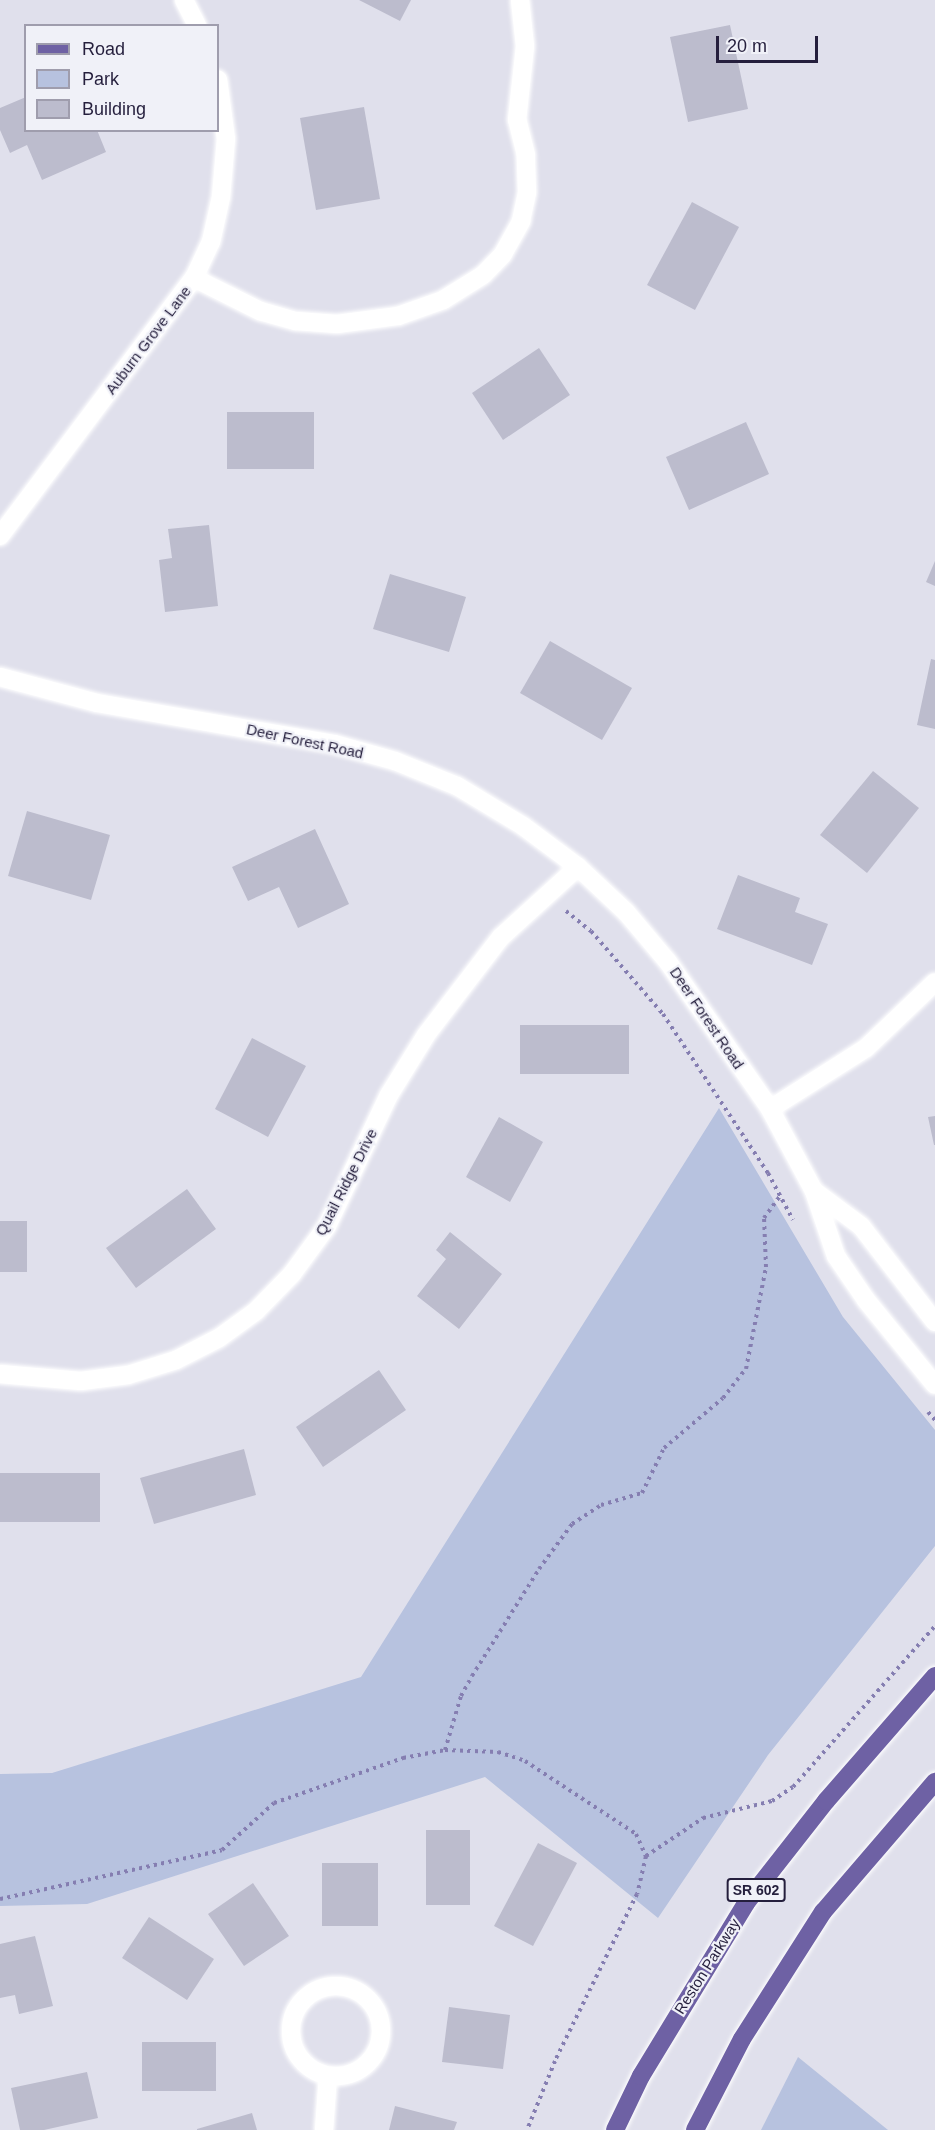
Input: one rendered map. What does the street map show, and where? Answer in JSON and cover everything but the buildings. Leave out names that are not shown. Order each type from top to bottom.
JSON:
[{"type":"main road","name":"Reston Parkway","points":[[615,2130],[641,2076],[746,1903],[826,1801],[935,1677]]},
{"type":"main road","points":[[695,2130],[742,2039],[823,1912],[935,1782]]},
{"type":"street","points":[[184,0],[196,24]]},
{"type":"street","points":[[194,278],[260,311],[296,321],[337,324],[379,320],[443,300],[483,275],[503,254],[521,221],[527,192],[526,155],[517,120],[525,46],[520,0]]},
{"type":"street","name":"Auburn Grove Lane","points":[[0,536],[194,278],[211,242],[221,197],[226,139],[219,87]]},
{"type":"street","name":"Deer Forest Road","points":[[0,677],[97,703],[334,744],[395,761],[457,786],[523,826],[578,867],[626,912],[668,962],[770,1109],[814,1191],[836,1256],[866,1300],[935,1385]]},
{"type":"street","name":"Quail Ridge Drive","points":[[0,1374],[28,1380],[81,1381],[128,1375],[176,1360],[219,1338],[256,1311],[292,1274],[327,1226],[389,1095],[426,1035],[501,937],[578,867]]},
{"type":"street","points":[[770,1109],[866,1048],[935,982]]},
{"type":"street","name":"Deer Forest Road","points":[[814,1191],[861,1226],[935,1322]]},
{"type":"street","points":[[337,1985],[355,1989],[370,2000],[378,2011],[382,2031],[377,2052],[365,2067],[348,2076],[328,2076],[307,2067],[296,2053],[290,2035],[293,2014],[303,1999],[319,1988],[337,1985]]},
{"type":"street","points":[[324,2130],[328,2076]]},
{"type":"path","points":[[546,896],[591,931],[663,1014],[780,1196],[797,1227]]},
{"type":"path","points":[[445,1750],[461,1696],[472,1676],[539,1569],[572,1524],[601,1505],[642,1493],[664,1448],[723,1398],[746,1369],[766,1267],[762,1251],[764,1218],[780,1196]]},
{"type":"path","points":[[920,1403],[935,1420]]},
{"type":"path","points":[[646,1856],[703,1818],[772,1801],[793,1787],[935,1626]]},
{"type":"path","points":[[0,1899],[222,1850],[274,1803],[403,1758],[445,1750],[498,1752],[525,1761],[636,1834],[646,1856],[637,1894],[555,2061],[527,2130]]},
{"type":"green space","points":[[719,1108],[843,1317],[935,1430],[935,1546],[768,1755],[658,1918],[485,1777],[87,1904],[0,1906],[0,1774],[52,1773],[361,1677]]},
{"type":"green space","points":[[798,2057],[888,2130],[761,2130]]}]
